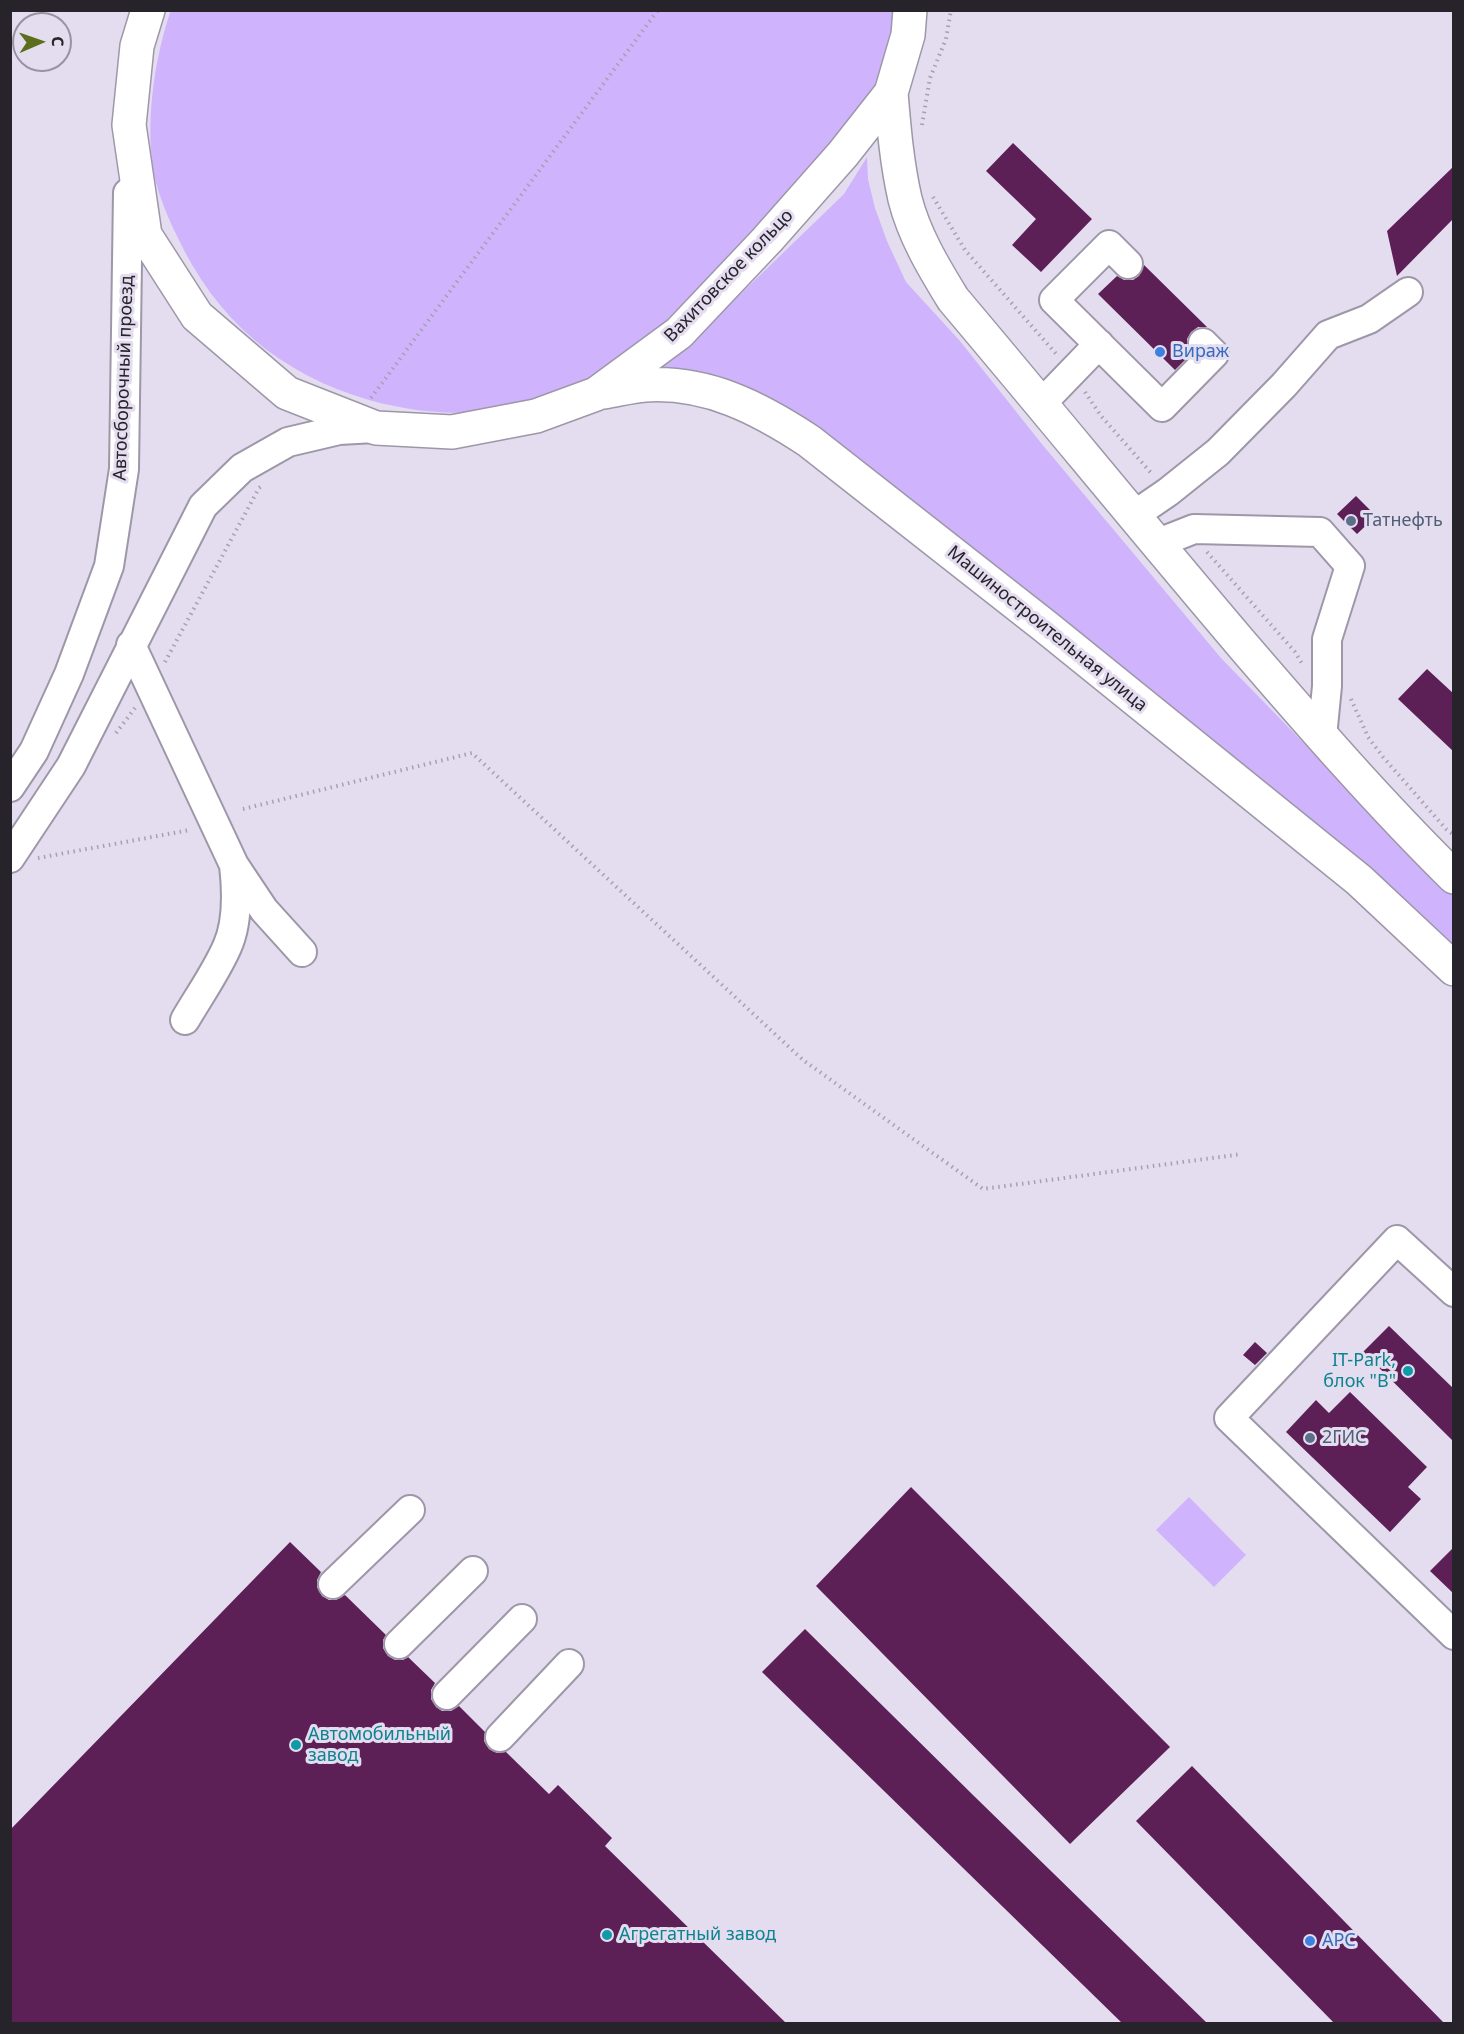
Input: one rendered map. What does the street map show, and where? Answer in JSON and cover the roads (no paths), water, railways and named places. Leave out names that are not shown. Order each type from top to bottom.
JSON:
[{"type":"main road","name":"Вахитовское кольцо","points":[[148,10],[137,46],[129,125],[146,235],[197,316],[287,393],[365,424],[452,432],[536,416],[596,394],[679,333],[775,231],[843,154],[891,93],[908,35],[910,10]]},
{"type":"main road","points":[[891,93],[896,150],[906,201],[926,254],[953,299],[1156,544],[1322,737],[1405,829],[1454,877]]},
{"type":"main road","name":"Машиностроительная улица","points":[[596,394],[644,385],[690,386],[729,397],[772,417],[809,441],[1019,606],[1359,880],[1454,969]]},
{"type":"street","name":"Автосборочный проезд","points":[[10,787],[34,751],[69,674],[109,567],[124,469],[129,125]]},
{"type":"street","points":[[1128,264],[1109,245],[1054,300],[1162,407],[1214,354],[1203,343]]},
{"type":"street","points":[[1133,516],[1168,492],[1218,452],[1284,385],[1328,335],[1369,319],[1408,292]]},
{"type":"street","points":[[1041,404],[1099,344]]},
{"type":"street","points":[[22,859],[203,506],[242,468],[288,442],[365,424]]},
{"type":"street","points":[[1156,544],[1194,529],[1320,532],[1350,566],[1327,639],[1327,686],[1322,737]]},
{"type":"street","points":[[131,645],[234,865],[264,910],[302,952]]},
{"type":"street","points":[[185,1020],[227,946],[235,915],[234,865]]},
{"type":"street","points":[[1454,1293],[1397,1240],[1229,1418],[1454,1635]]},
{"type":"street","points":[[333,1584],[410,1510]]},
{"type":"street","points":[[399,1644],[473,1570]]},
{"type":"street","points":[[447,1695],[522,1619]]},
{"type":"street","points":[[500,1737],[569,1664]]},
{"type":"place","name":"Вираж","points":[[1160,352]]},
{"type":"place","name":"Татнефть","points":[[1351,521]]},
{"type":"place","name":"IT-Park, блок \"В\"","points":[[1408,1371]]},
{"type":"place","name":"2ГИС","points":[[1310,1438]]},
{"type":"place","name":"Автомобильный завод","points":[[296,1745]]},
{"type":"place","name":"Агрегатный завод","points":[[607,1935]]},
{"type":"place","name":"АРС","points":[[1310,1941]]}]
